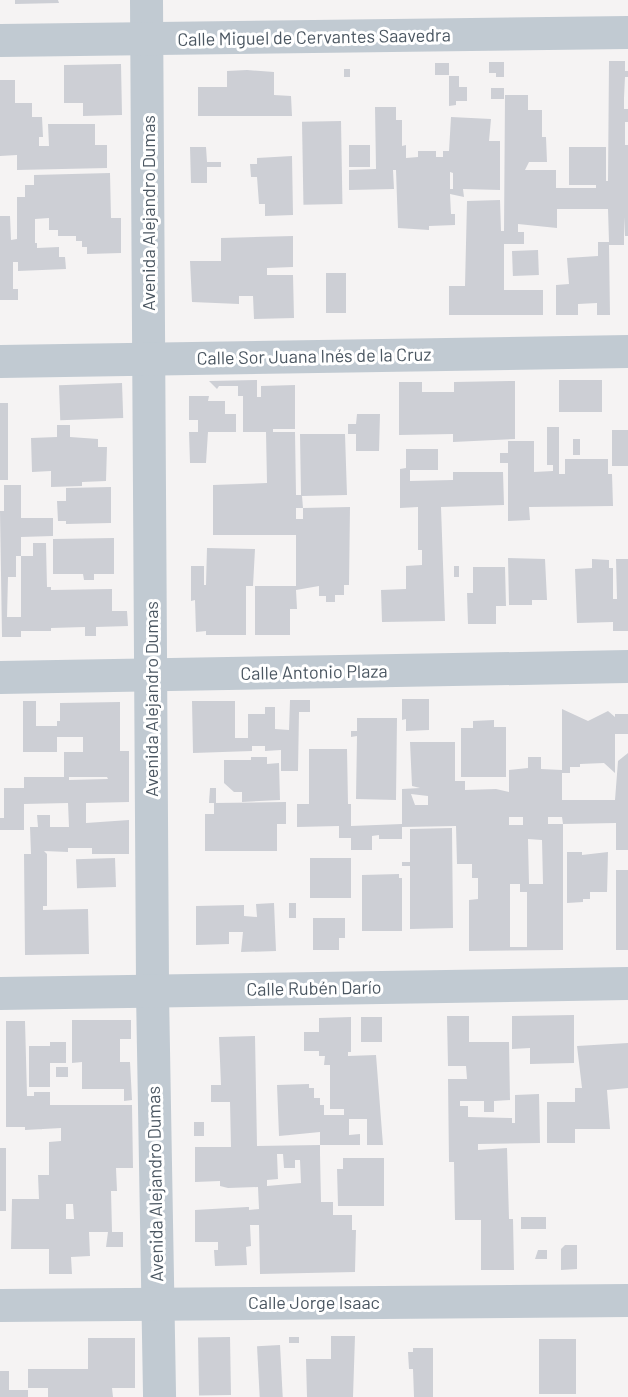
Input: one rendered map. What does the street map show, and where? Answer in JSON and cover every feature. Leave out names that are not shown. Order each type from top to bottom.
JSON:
[{"type":"street","name":"Avenida Alejandro Dumas","points":[[146,0],[152,676],[152,992],[159,1397]]},
{"type":"street","name":"Calle Miguel de Cervantes Saavedra","points":[[0,40],[147,40],[628,32]]},
{"type":"street","name":"Calle Sor Juana Inés de la Cruz","points":[[0,362],[628,351]]},
{"type":"street","name":"Calle Antonio Plaza","points":[[0,677],[628,666]]},
{"type":"street","name":"Calle Rubén Darío","points":[[0,993],[628,983]]},
{"type":"street","name":"Calle Jorge Isaac","points":[[0,1305],[628,1300]]},
{"type":"building","points":[[15,0],[58,0],[59,3],[15,4]]},
{"type":"building","points":[[609,61],[625,61],[625,71],[628,71],[628,77],[625,77],[624,109],[628,109],[628,122],[625,122],[625,145],[628,145],[628,236],[625,236],[624,217],[624,245],[609,245],[610,315],[597,315],[597,303],[578,304],[578,315],[556,315],[556,285],[569,284],[567,258],[598,256],[598,242],[609,242],[608,209],[557,209],[557,228],[518,224],[518,232],[524,232],[524,244],[504,244],[504,290],[543,290],[543,315],[449,315],[449,286],[465,286],[467,201],[500,200],[501,231],[504,231],[505,95],[528,95],[528,110],[542,110],[542,137],[546,137],[547,162],[529,162],[525,170],[556,170],[556,188],[596,188],[596,185],[569,185],[569,147],[606,147],[606,181],[608,181]]},
{"type":"building","points":[[489,62],[504,62],[504,77],[496,77],[496,73],[489,73]]},
{"type":"building","points":[[435,63],[449,63],[449,75],[435,75]]},
{"type":"building","points":[[121,64],[122,115],[83,116],[83,103],[64,103],[64,65]]},
{"type":"building","points":[[344,69],[350,69],[350,77],[344,77]]},
{"type":"building","points":[[227,71],[274,72],[274,95],[291,96],[292,116],[198,116],[198,87],[227,87]]},
{"type":"building","points":[[449,76],[459,76],[459,87],[467,87],[467,101],[456,101],[456,105],[449,106]]},
{"type":"building","points":[[0,80],[15,80],[15,103],[32,103],[32,117],[42,117],[43,137],[39,137],[39,146],[49,146],[48,124],[95,124],[95,145],[107,145],[107,168],[17,170],[17,155],[0,156]]},
{"type":"building","points":[[491,88],[504,88],[504,99],[491,99]]},
{"type":"building","points":[[375,107],[396,107],[396,120],[402,120],[402,146],[406,145],[406,158],[418,157],[418,151],[436,151],[436,157],[443,157],[443,151],[449,151],[451,117],[491,119],[489,141],[500,141],[500,190],[463,189],[464,197],[450,194],[451,214],[455,214],[455,225],[429,226],[429,230],[398,228],[396,170],[393,170],[394,189],[349,190],[349,170],[376,169]],"holes":[[[450,172],[453,173],[453,189],[450,189]]]},
{"type":"building","points":[[341,121],[342,204],[303,205],[302,122]]},
{"type":"building","points":[[349,145],[370,145],[370,167],[349,167]]},
{"type":"building","points":[[190,147],[206,147],[207,162],[221,162],[221,167],[207,167],[207,183],[191,183]]},
{"type":"building","points":[[292,156],[293,215],[265,216],[265,204],[259,204],[257,177],[251,177],[250,164],[257,164],[257,158]]},
{"type":"building","points":[[110,173],[111,218],[121,218],[121,253],[87,254],[87,247],[82,247],[82,241],[76,241],[76,236],[58,236],[58,230],[49,230],[49,218],[35,219],[37,248],[59,247],[59,257],[65,257],[66,269],[18,271],[18,262],[13,262],[13,289],[18,289],[18,300],[0,300],[0,216],[10,216],[11,240],[17,239],[17,197],[25,197],[25,185],[34,185],[34,175]]},
{"type":"building","points":[[293,236],[293,267],[267,268],[267,275],[293,275],[294,318],[254,319],[253,296],[239,296],[239,304],[192,302],[190,261],[221,261],[221,238]]},
{"type":"building","points":[[538,250],[539,275],[513,276],[512,251]]},
{"type":"building","points":[[326,273],[346,273],[346,313],[326,313]]},
{"type":"building","points":[[257,380],[257,397],[261,397],[261,386],[295,385],[295,429],[273,429],[273,432],[295,432],[296,495],[301,495],[300,434],[345,434],[347,495],[302,496],[303,508],[350,507],[349,585],[344,585],[344,595],[335,595],[335,602],[326,602],[326,596],[319,596],[319,586],[296,590],[297,609],[290,609],[290,635],[255,635],[255,586],[296,586],[296,535],[213,535],[213,485],[267,483],[266,432],[243,432],[243,396],[238,396],[238,386],[219,386],[217,389],[209,381]],"holes":[[[296,508],[303,508],[303,519],[296,519]]]},
{"type":"building","points":[[559,380],[602,380],[602,412],[559,412]]},
{"type":"building","points":[[515,381],[515,439],[453,442],[453,434],[399,435],[399,382],[422,382],[422,392],[454,392],[454,382]]},
{"type":"building","points":[[122,383],[123,418],[60,420],[59,385]]},
{"type":"building","points":[[189,396],[209,396],[208,401],[225,401],[225,414],[236,414],[236,432],[208,432],[206,463],[190,463],[189,432],[198,432],[198,420],[189,420]]},
{"type":"building","points":[[0,403],[8,403],[8,480],[0,480]]},
{"type":"building","points":[[357,414],[380,414],[379,451],[356,451],[356,434],[348,434],[348,424],[356,424]]},
{"type":"building","points":[[57,425],[70,425],[70,437],[98,439],[98,447],[107,447],[106,481],[82,482],[82,486],[51,487],[51,471],[32,472],[31,438],[57,437]]},
{"type":"building","points":[[547,427],[559,427],[559,474],[565,474],[565,459],[608,459],[608,474],[612,474],[613,506],[529,507],[530,520],[508,521],[508,463],[500,463],[500,453],[508,453],[508,441],[534,441],[534,472],[553,471],[553,465],[547,465]]},
{"type":"building","points":[[612,430],[628,430],[628,466],[612,466]]},
{"type":"building","points":[[573,439],[580,439],[580,455],[573,455]]},
{"type":"building","points":[[406,449],[438,449],[438,470],[410,470],[410,481],[453,480],[453,472],[503,472],[504,505],[441,507],[445,621],[382,622],[381,590],[406,589],[406,566],[422,565],[422,550],[418,550],[418,507],[400,508],[400,469],[406,468]]},
{"type":"building","points":[[4,485],[21,485],[21,518],[53,518],[53,536],[21,537],[21,556],[33,556],[33,543],[46,543],[47,587],[51,587],[51,590],[112,589],[112,611],[127,611],[128,626],[96,627],[96,636],[85,636],[85,627],[51,628],[51,631],[21,631],[21,637],[2,637],[0,511],[4,511]],"holes":[[[16,556],[21,556],[21,617],[7,617],[8,577],[16,577]]]},
{"type":"building","points":[[111,487],[111,523],[66,524],[66,521],[58,521],[57,501],[66,501],[66,488]]},
{"type":"building","points":[[114,538],[114,574],[94,574],[94,580],[84,580],[83,574],[53,574],[53,539]]},
{"type":"building","points":[[207,548],[255,549],[253,586],[246,586],[246,635],[206,635],[206,631],[196,632],[195,600],[191,601],[191,566],[204,566],[204,585],[206,585]]},
{"type":"building","points":[[508,558],[545,559],[547,600],[532,600],[532,605],[509,605]]},
{"type":"building","points":[[592,559],[609,560],[609,568],[613,568],[613,599],[617,599],[616,559],[628,559],[628,631],[613,631],[613,622],[577,623],[575,569],[592,568]]},
{"type":"building","points":[[454,566],[459,566],[459,577],[454,577]]},
{"type":"building","points":[[473,567],[505,567],[506,606],[496,606],[496,624],[468,624],[467,593],[473,593]]},
{"type":"building","points":[[402,699],[429,699],[429,730],[406,731],[406,719],[402,720]]},
{"type":"building","points":[[290,700],[310,700],[310,712],[299,712],[298,771],[281,771],[281,750],[265,751],[265,746],[252,746],[252,751],[193,753],[192,701],[235,701],[235,738],[248,738],[248,714],[265,714],[265,707],[275,707],[275,729],[289,730]]},
{"type":"building","points":[[23,701],[36,701],[36,726],[57,726],[57,721],[60,721],[60,703],[120,702],[120,751],[129,751],[129,802],[86,803],[86,823],[129,820],[129,854],[92,854],[92,848],[68,848],[68,852],[44,851],[47,854],[47,906],[43,906],[43,910],[88,909],[89,954],[25,955],[24,854],[31,854],[30,827],[38,827],[37,815],[50,815],[50,827],[69,827],[68,803],[24,804],[24,830],[0,830],[0,818],[4,818],[4,788],[24,788],[24,777],[64,777],[64,752],[83,752],[83,737],[57,737],[57,752],[23,752]],"holes":[[[69,777],[107,777],[108,779],[69,780]]]},
{"type":"building","points":[[562,709],[588,721],[608,711],[615,717],[615,714],[628,714],[628,734],[615,734],[615,773],[604,763],[580,764],[580,767],[570,767],[570,773],[562,773],[562,800],[615,800],[618,761],[628,753],[628,850],[616,850],[616,823],[563,824],[563,950],[469,951],[469,900],[478,899],[478,878],[472,878],[472,864],[457,864],[456,826],[402,827],[402,839],[379,839],[379,835],[372,836],[372,850],[351,850],[351,838],[339,838],[339,826],[297,827],[297,804],[309,804],[309,749],[347,749],[348,804],[351,804],[351,826],[402,824],[402,789],[420,788],[412,786],[410,742],[455,742],[455,781],[465,781],[465,790],[496,789],[509,792],[509,770],[528,768],[528,757],[541,757],[541,769],[562,770]],"holes":[[[411,794],[428,796],[428,805],[415,805]],[[509,817],[523,817],[523,825],[509,825]],[[548,817],[562,817],[563,824],[548,824]],[[528,839],[542,840],[543,884],[529,884]],[[510,884],[520,884],[520,892],[527,892],[527,947],[510,947]]]},
{"type":"building","points":[[357,718],[397,718],[396,800],[356,799],[357,736],[351,737],[351,731],[357,731]]},
{"type":"building","points":[[494,720],[494,727],[506,727],[506,777],[461,777],[461,728],[473,728],[473,721]]},
{"type":"building","points":[[251,757],[267,757],[267,764],[279,763],[280,800],[242,802],[242,792],[234,792],[224,783],[224,760],[251,760]]},
{"type":"building","points":[[210,788],[216,788],[216,803],[209,803]]},
{"type":"building","points":[[286,802],[286,824],[277,824],[277,851],[205,851],[205,814],[214,814],[214,803]]},
{"type":"building","points":[[452,828],[453,928],[410,929],[410,866],[402,866],[402,862],[410,862],[410,829]]},
{"type":"building","points":[[567,852],[582,852],[582,855],[608,852],[607,892],[590,892],[590,899],[567,903]]},
{"type":"building","points":[[115,858],[116,887],[77,888],[76,859]]},
{"type":"building","points":[[310,858],[351,858],[351,898],[310,898]]},
{"type":"building","points":[[616,870],[628,870],[628,950],[616,950]]},
{"type":"building","points":[[399,874],[399,878],[402,878],[402,931],[362,931],[362,875]]},
{"type":"building","points":[[274,903],[276,951],[241,952],[243,932],[229,932],[229,944],[196,945],[196,906],[244,905],[244,916],[257,917],[256,904]]},
{"type":"building","points":[[289,903],[296,903],[296,918],[289,918]]},
{"type":"building","points":[[313,918],[345,918],[345,938],[339,938],[339,950],[313,950]]},
{"type":"building","points":[[574,1015],[574,1063],[530,1064],[530,1048],[512,1049],[512,1016]]},
{"type":"building","points":[[447,1016],[469,1016],[469,1042],[509,1042],[510,1100],[494,1101],[494,1112],[484,1112],[484,1101],[460,1101],[460,1106],[468,1106],[468,1117],[512,1118],[512,1123],[515,1123],[515,1095],[539,1094],[540,1143],[478,1144],[478,1150],[507,1148],[509,1219],[513,1219],[514,1270],[481,1270],[481,1220],[455,1220],[454,1162],[449,1162],[448,1079],[467,1079],[466,1066],[448,1066]]},
{"type":"building","points":[[351,1017],[351,1052],[348,1052],[348,1056],[376,1055],[383,1145],[367,1145],[367,1119],[349,1119],[349,1135],[360,1134],[360,1145],[320,1145],[320,1132],[279,1136],[277,1085],[309,1084],[309,1088],[314,1088],[314,1098],[320,1098],[320,1105],[324,1105],[324,1115],[344,1115],[344,1109],[330,1109],[330,1065],[324,1065],[325,1056],[319,1056],[319,1051],[304,1051],[304,1032],[319,1032],[319,1018]]},
{"type":"building","points":[[361,1017],[382,1017],[382,1042],[361,1042]]},
{"type":"building","points":[[72,1020],[131,1020],[131,1039],[120,1039],[120,1062],[130,1062],[132,1100],[124,1101],[124,1089],[82,1089],[82,1062],[72,1063]]},
{"type":"building","points":[[6,1021],[25,1021],[27,1096],[34,1096],[34,1092],[50,1092],[50,1105],[132,1105],[133,1168],[116,1168],[117,1191],[111,1191],[112,1232],[123,1232],[123,1247],[106,1247],[108,1232],[89,1232],[90,1256],[71,1257],[72,1274],[49,1274],[49,1249],[11,1249],[12,1199],[39,1199],[38,1175],[49,1175],[49,1142],[61,1141],[61,1128],[25,1130],[25,1127],[6,1127]],"holes":[[[66,1204],[73,1204],[74,1219],[66,1219]]]},
{"type":"building","points":[[255,1036],[257,1146],[320,1145],[321,1202],[333,1202],[333,1215],[352,1215],[352,1230],[356,1230],[355,1272],[260,1274],[259,1225],[250,1225],[251,1246],[246,1247],[247,1265],[215,1266],[214,1250],[218,1250],[218,1242],[195,1242],[195,1210],[247,1207],[249,1210],[259,1209],[258,1187],[228,1188],[220,1186],[220,1181],[195,1182],[195,1147],[231,1147],[230,1102],[211,1102],[211,1085],[221,1085],[219,1037]],"holes":[[[277,1154],[283,1154],[284,1168],[295,1168],[295,1160],[300,1160],[301,1183],[267,1186],[267,1180],[278,1179]]]},
{"type":"building","points":[[50,1042],[66,1042],[66,1063],[50,1063],[50,1087],[29,1087],[29,1046],[50,1046]]},
{"type":"building","points":[[628,1043],[628,1088],[607,1090],[610,1129],[575,1129],[575,1143],[547,1143],[547,1102],[575,1102],[575,1088],[582,1088],[577,1046]]},
{"type":"building","points":[[56,1067],[68,1067],[68,1077],[56,1077]]},
{"type":"building","points":[[194,1122],[204,1122],[204,1136],[194,1136]]},
{"type":"building","points":[[0,1148],[6,1148],[6,1211],[0,1211]]},
{"type":"building","points":[[343,1158],[384,1158],[384,1206],[338,1206],[337,1169],[343,1169]]},
{"type":"building","points":[[521,1217],[546,1217],[546,1229],[521,1229]]},
{"type":"building","points":[[565,1245],[577,1245],[577,1269],[561,1270],[561,1249]]},
{"type":"building","points":[[538,1250],[547,1250],[547,1259],[535,1259]]},
{"type":"building","points":[[331,1336],[355,1336],[353,1397],[307,1397],[306,1359],[331,1359]]},
{"type":"building","points":[[230,1337],[231,1395],[199,1396],[198,1338]]},
{"type":"building","points":[[289,1337],[299,1337],[299,1343],[289,1343]]},
{"type":"building","points":[[88,1338],[135,1338],[135,1388],[112,1388],[113,1397],[48,1397],[48,1388],[28,1388],[28,1369],[88,1369]]},
{"type":"building","points":[[539,1339],[576,1339],[576,1394],[539,1394]]},
{"type":"building","points":[[280,1345],[283,1397],[260,1397],[257,1346]]},
{"type":"building","points":[[413,1348],[433,1348],[433,1397],[414,1397],[413,1369],[409,1369],[408,1352],[413,1352]]},
{"type":"building","points":[[0,1371],[9,1371],[9,1390],[28,1390],[28,1397],[0,1397]]}]
